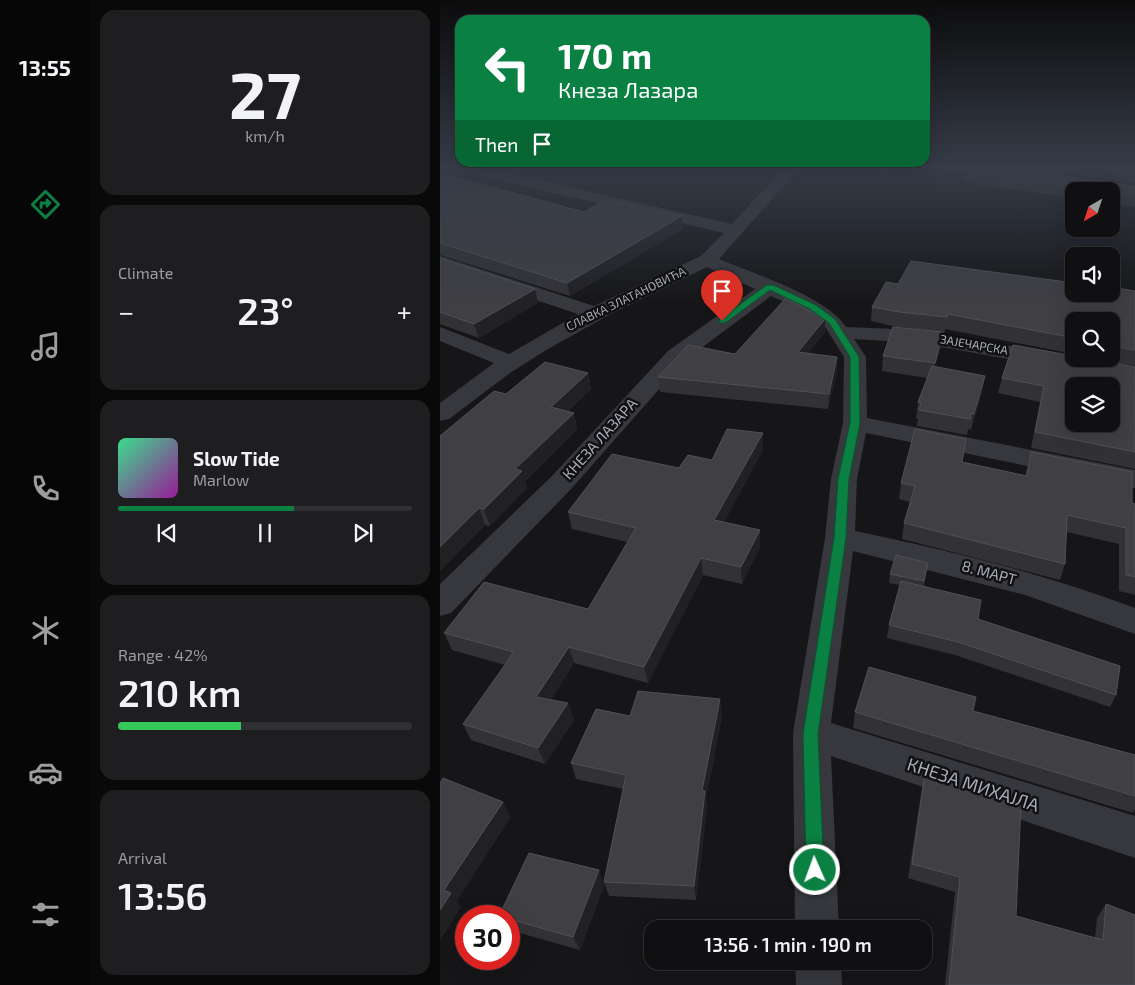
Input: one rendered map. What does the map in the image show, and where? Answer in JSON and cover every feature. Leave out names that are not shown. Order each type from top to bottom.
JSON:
[{"type":"street","points":[[656,212],[735,230]]},
{"type":"street","name":"СЛАВКА ЗЛАТАНОВИЋА","points":[[440,414],[510,362],[594,313],[707,260],[735,230],[746,212]]},
{"type":"street","points":[[707,260],[813,307],[832,321],[855,357],[855,423],[844,479],[840,538],[811,734],[817,920]]},
{"type":"street","points":[[440,262],[594,313]]},
{"type":"street","name":"КНЕЗА ЛАЗАРА","points":[[440,604],[562,482],[676,356],[770,287]]},
{"type":"street","points":[[440,333],[510,362]]},
{"type":"street","name":"ЗАЈЕЧАРСКА","points":[[841,333],[887,333],[924,336],[1065,361]]},
{"type":"street","points":[[855,423],[1135,479]]},
{"type":"street","name":"8. МАРТ","points":[[840,538],[958,564],[1055,591],[1135,621]]},
{"type":"street","name":"КНЕЗА МИХАЈЛА","points":[[811,734],[1135,837]]},
{"type":"street","points":[[818,970],[819,985]]},
{"type":"building","points":[[440,212],[663,212],[682,216],[567,283],[440,243]]},
{"type":"building","points":[[440,258],[535,289],[474,324],[440,312]]},
{"type":"building","points":[[911,261],[1065,282],[1065,302],[1120,302],[1120,288],[1135,291],[1135,350],[1120,348],[1120,312],[1065,312],[1065,336],[948,314],[947,317],[872,307],[886,282],[898,284]]},
{"type":"building","points":[[786,298],[825,319],[798,352],[837,357],[829,394],[658,377],[688,345],[735,354]]},
{"type":"building","points":[[893,327],[943,332],[935,363],[883,356]]},
{"type":"building","points":[[1013,345],[1065,354],[1065,367],[1120,367],[1120,364],[1135,367],[1135,452],[1035,432],[1044,386],[1002,378]]},
{"type":"building","points":[[545,362],[588,373],[551,407],[574,413],[515,469],[522,471],[484,509],[479,508],[440,547],[440,436],[494,391],[506,394]]},
{"type":"building","points":[[932,366],[985,376],[974,414],[971,413],[970,419],[919,410],[921,403],[918,402]]},
{"type":"building","points":[[727,429],[763,433],[714,520],[760,530],[741,567],[701,558],[644,667],[569,647],[536,697],[568,703],[538,748],[463,724],[514,652],[444,633],[484,582],[588,609],[636,528],[568,512],[612,454],[679,468],[688,455],[712,460]]},
{"type":"building","points":[[915,429],[966,439],[962,462],[1027,476],[1031,452],[1132,472],[1132,503],[1135,504],[1135,577],[1126,575],[1126,528],[1067,515],[1065,564],[904,523],[915,486],[901,483]]},
{"type":"building","points":[[896,555],[928,563],[924,581],[890,574]]},
{"type":"building","points":[[901,581],[981,600],[978,619],[1120,666],[1116,695],[958,642],[889,625]]},
{"type":"building","points":[[869,667],[976,697],[973,711],[1135,755],[1135,796],[855,712]]},
{"type":"building","points":[[638,691],[720,699],[702,791],[705,791],[694,886],[604,882],[626,775],[571,763],[596,709],[630,716]]},
{"type":"building","points":[[925,773],[1021,804],[1016,916],[1103,940],[1106,904],[1135,915],[1135,985],[949,985],[960,877],[912,864]]},
{"type":"building","points":[[443,778],[503,802],[444,890],[451,893],[440,910],[440,783]]},
{"type":"building","points":[[529,853],[599,870],[573,937],[520,922],[520,905],[504,905]]},
{"type":"route","points":[[722,321],[770,287],[813,307],[832,321],[855,357],[855,423],[844,479],[840,538],[811,734],[815,870]]}]
